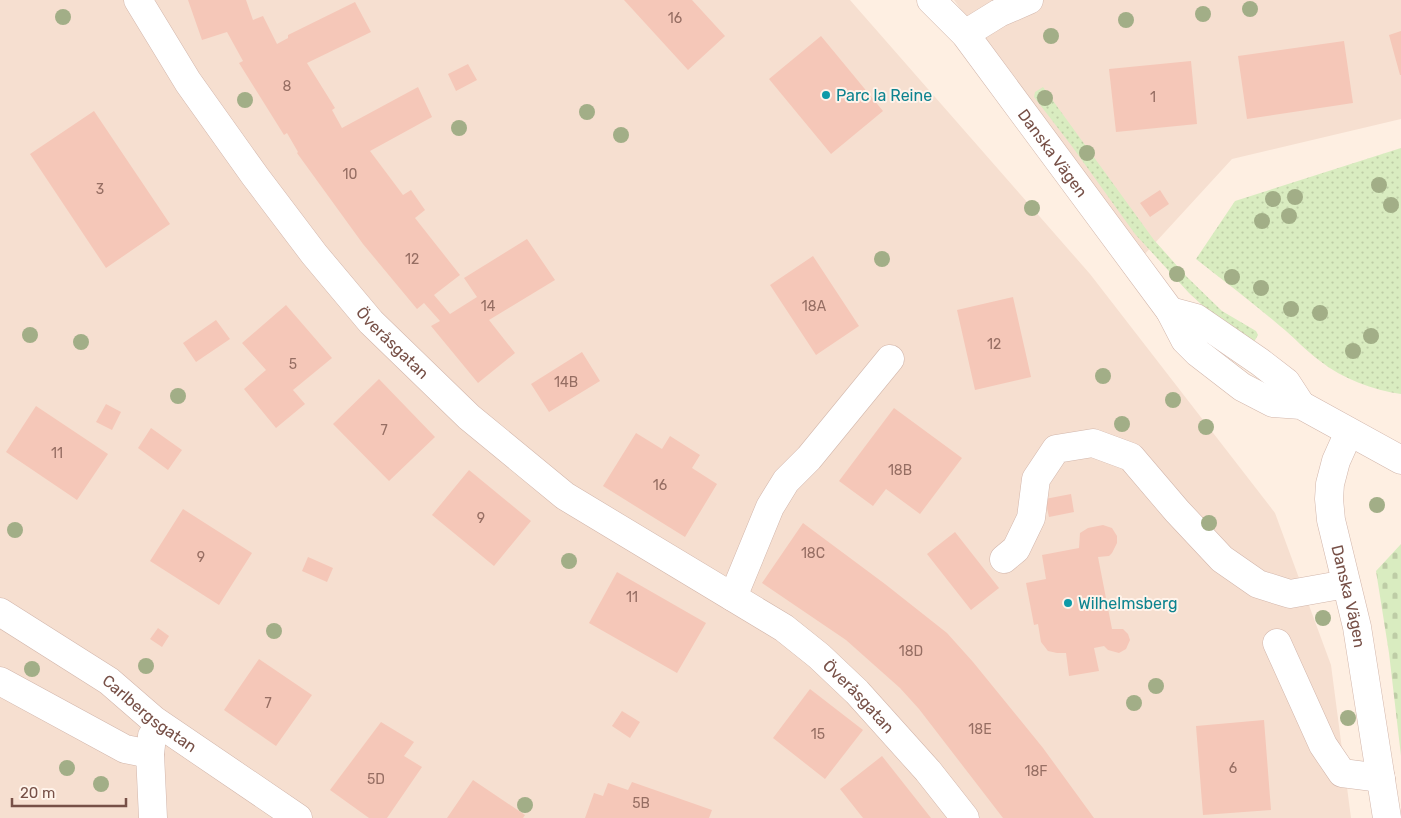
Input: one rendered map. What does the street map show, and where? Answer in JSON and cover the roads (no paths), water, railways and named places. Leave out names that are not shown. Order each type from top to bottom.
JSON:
[{"type":"street","name":"Överåsgatan","points":[[138,0],[188,82],[238,152],[314,254],[371,322],[469,417],[546,482],[565,496],[784,628],[819,656],[857,692],[928,770],[965,818]]},
{"type":"street","name":"Danska Vägen","points":[[931,0],[965,34],[1170,311],[1185,340],[1198,353],[1242,388],[1273,403],[1301,405],[1349,432],[1336,461],[1328,499],[1331,520],[1357,627],[1388,818]]},
{"type":"street","points":[[965,34],[999,13],[1029,0]]},
{"type":"street","points":[[733,597],[770,507],[786,482],[815,451],[890,359]]},
{"type":"street","points":[[1349,432],[1401,460]]},
{"type":"street","points":[[1004,559],[1016,549],[1031,518],[1036,478],[1056,450],[1093,443],[1131,457],[1177,511],[1222,559],[1258,584],[1290,594],[1346,584]]},
{"type":"street","name":"Carlbergsgatan","points":[[0,612],[109,681],[154,720],[298,818]]},
{"type":"street","points":[[1277,643],[1323,745],[1342,773],[1381,778]]},
{"type":"street","points":[[0,681],[125,749],[150,754]]},
{"type":"street","points":[[153,818],[150,754],[154,720]]},
{"type":"place","name":"Parc la Reine","points":[[826,95]]},
{"type":"place","name":"Wilhelmsberg","points":[[1068,603]]}]
